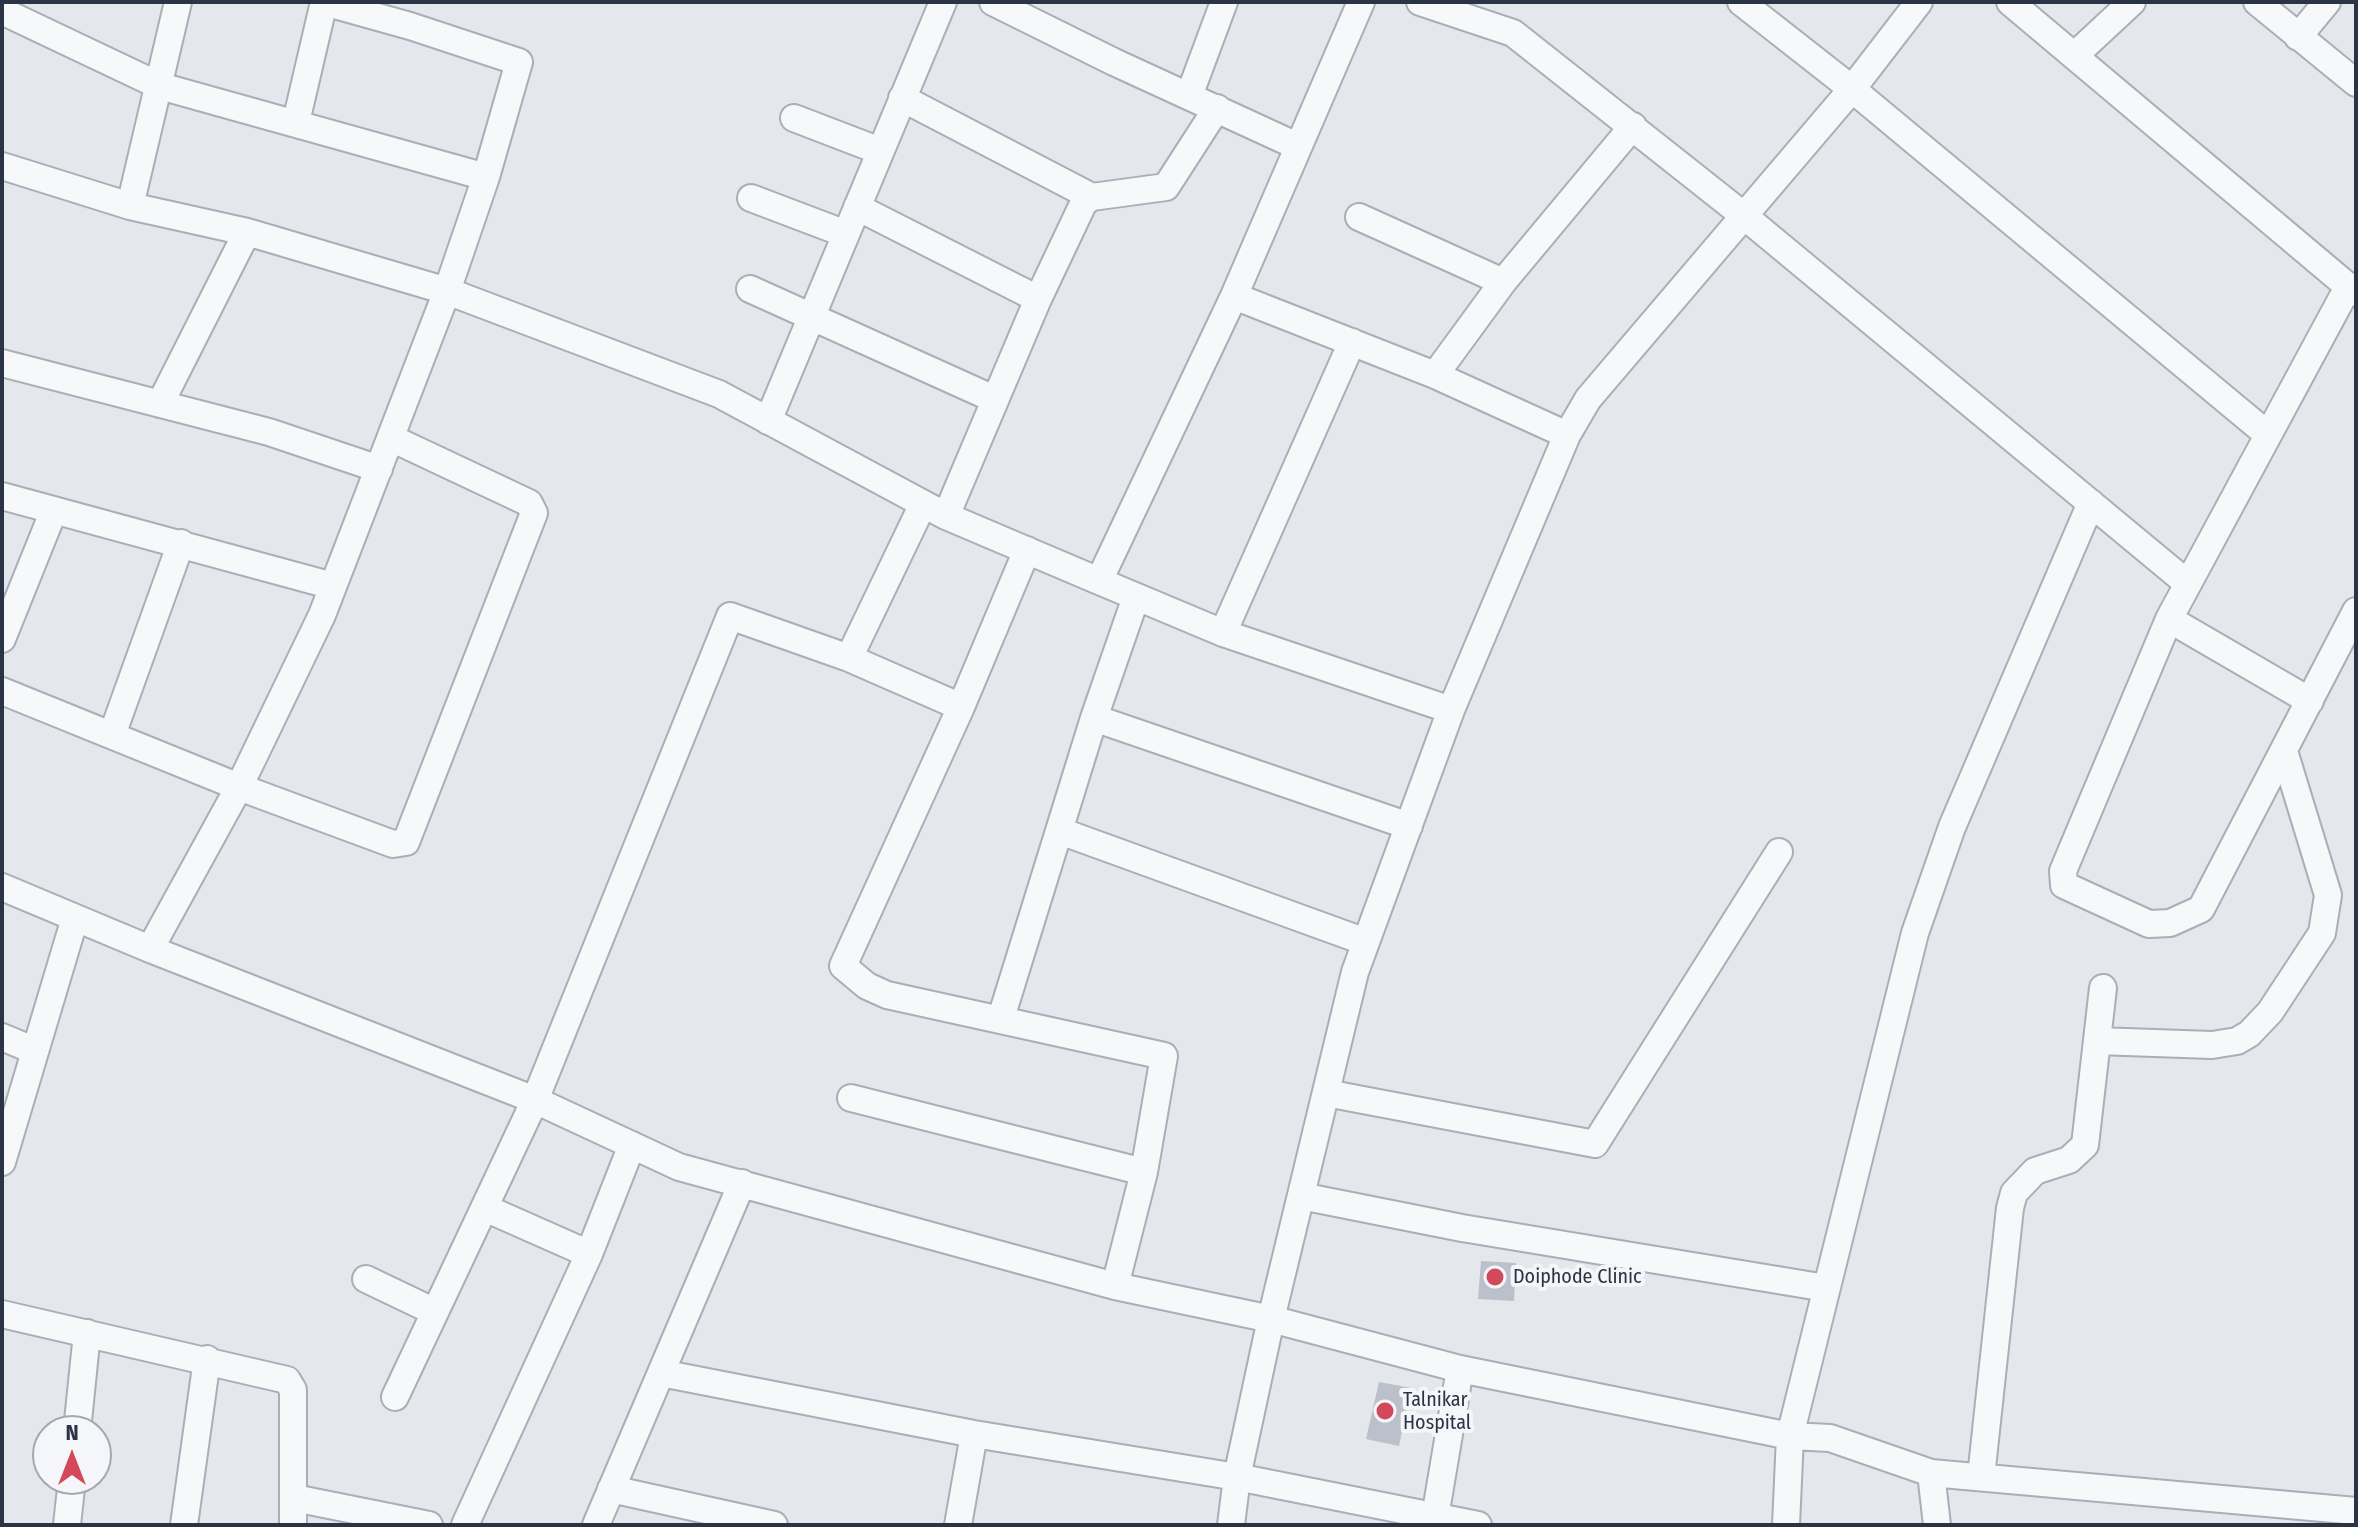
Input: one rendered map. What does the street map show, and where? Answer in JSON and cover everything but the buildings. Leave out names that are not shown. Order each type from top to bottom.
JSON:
[{"type":"street","points":[[130,206],[178,2]]},
{"type":"street","points":[[150,949],[239,787],[333,586],[447,291],[486,177],[519,62],[413,14],[324,2],[296,122]]},
{"type":"street","points":[[768,421],[943,2]]},
{"type":"street","points":[[993,2],[1297,146]]},
{"type":"street","points":[[1189,96],[1224,2]]},
{"type":"street","points":[[1099,581],[1234,296],[1361,2]]},
{"type":"street","points":[[1420,2],[1513,33],[1743,215],[2187,583]]},
{"type":"street","points":[[1741,2],[1852,89],[2267,434]]},
{"type":"street","points":[[1231,1525],[1237,1477],[1271,1319],[1355,972],[1451,710],[1567,435],[1588,399],[1852,89],[1919,2]]},
{"type":"street","points":[[2010,2],[2352,290],[2267,434],[2169,619],[2063,871],[2064,885],[2149,924],[2170,923],[2201,909],[2356,611]]},
{"type":"street","points":[[2074,56],[2132,2]]},
{"type":"street","points":[[2257,2],[2356,83]]},
{"type":"street","points":[[2298,37],[2327,2]]},
{"type":"street","points":[[2,11],[160,86],[486,177]]},
{"type":"street","points":[[902,98],[1092,197]]},
{"type":"street","points":[[946,516],[994,399],[1082,205],[1092,197],[1166,187],[1217,108]]},
{"type":"street","points":[[794,118],[880,151]]},
{"type":"street","points":[[1435,375],[1503,282],[1633,126]]},
{"type":"street","points":[[2,166],[130,206],[247,232],[447,291],[719,394],[946,516],[1136,597],[1223,633],[1451,710]]},
{"type":"street","points":[[751,198],[846,234]]},
{"type":"street","points":[[857,207],[1038,299]]},
{"type":"street","points":[[1359,217],[1503,282]]},
{"type":"street","points":[[160,404],[247,232]]},
{"type":"street","points":[[750,289],[994,399]]},
{"type":"street","points":[[1234,296],[1435,375],[1567,435]]},
{"type":"street","points":[[1223,633],[1352,342]]},
{"type":"street","points":[[2,363],[269,432],[379,469]]},
{"type":"street","points":[[2,691],[239,787],[393,844],[402,844],[409,838],[534,513],[529,503],[391,438]]},
{"type":"street","points":[[2,496],[333,586]]},
{"type":"street","points":[[1786,1525],[1790,1436],[1931,883],[2091,503]]},
{"type":"street","points":[[849,658],[923,504]]},
{"type":"street","points":[[2,639],[54,510]]},
{"type":"street","points":[[112,735],[181,543]]},
{"type":"street","points":[[1027,550],[961,707],[843,966],[867,986],[887,995],[1163,1054],[1165,1060],[1144,1172],[1115,1286]]},
{"type":"street","points":[[1001,1018],[1094,718],[1136,597]]},
{"type":"street","points":[[395,1397],[535,1100],[730,616],[849,658],[961,707]]},
{"type":"street","points":[[2169,619],[2310,701]]},
{"type":"street","points":[[1094,718],[1409,826]]},
{"type":"street","points":[[2097,1041],[2212,1045],[2237,1041],[2249,1034],[2270,1012],[2322,933],[2328,895],[2284,751]]},
{"type":"street","points":[[1060,831],[1366,942]]},
{"type":"street","points":[[1326,1093],[1593,1145],[1779,852]]},
{"type":"street","points":[[2,887],[150,949],[535,1100],[679,1167],[1115,1286],[1271,1319],[1460,1369],[1790,1436],[1830,1438],[1931,1473],[2356,1511]]},
{"type":"street","points":[[2,1162],[33,1050],[75,918]]},
{"type":"street","points":[[1981,1477],[2014,1193],[2035,1171],[2069,1160],[2085,1145],[2103,988]]},
{"type":"street","points":[[2,1037],[33,1050]]},
{"type":"street","points":[[851,1098],[1144,1172]]},
{"type":"street","points":[[465,1525],[589,1254],[632,1145]]},
{"type":"street","points":[[596,1525],[742,1183]]},
{"type":"street","points":[[1301,1196],[1462,1228],[1826,1288]]},
{"type":"street","points":[[485,1208],[589,1254]]},
{"type":"street","points":[[366,1279],[435,1312]]},
{"type":"street","points":[[2,1314],[207,1359],[290,1382],[293,1525]]},
{"type":"street","points":[[79,1415],[87,1333]]},
{"type":"street","points":[[184,1525],[207,1359]]},
{"type":"street","points":[[1435,1517],[1460,1369]]},
{"type":"street","points":[[661,1373],[974,1434],[1237,1477],[1478,1525]]},
{"type":"street","points":[[958,1525],[974,1434]]},
{"type":"street","points":[[1931,1473],[1937,1525]]},
{"type":"street","points":[[611,1489],[774,1525]]},
{"type":"street","points":[[67,1525],[70,1495]]},
{"type":"street","points":[[294,1498],[429,1525]]},
{"type":"place","name":"Doiphode Clinic","points":[[1495,1277]]},
{"type":"place","name":"Talnikar Hospital","points":[[1385,1411]]}]
